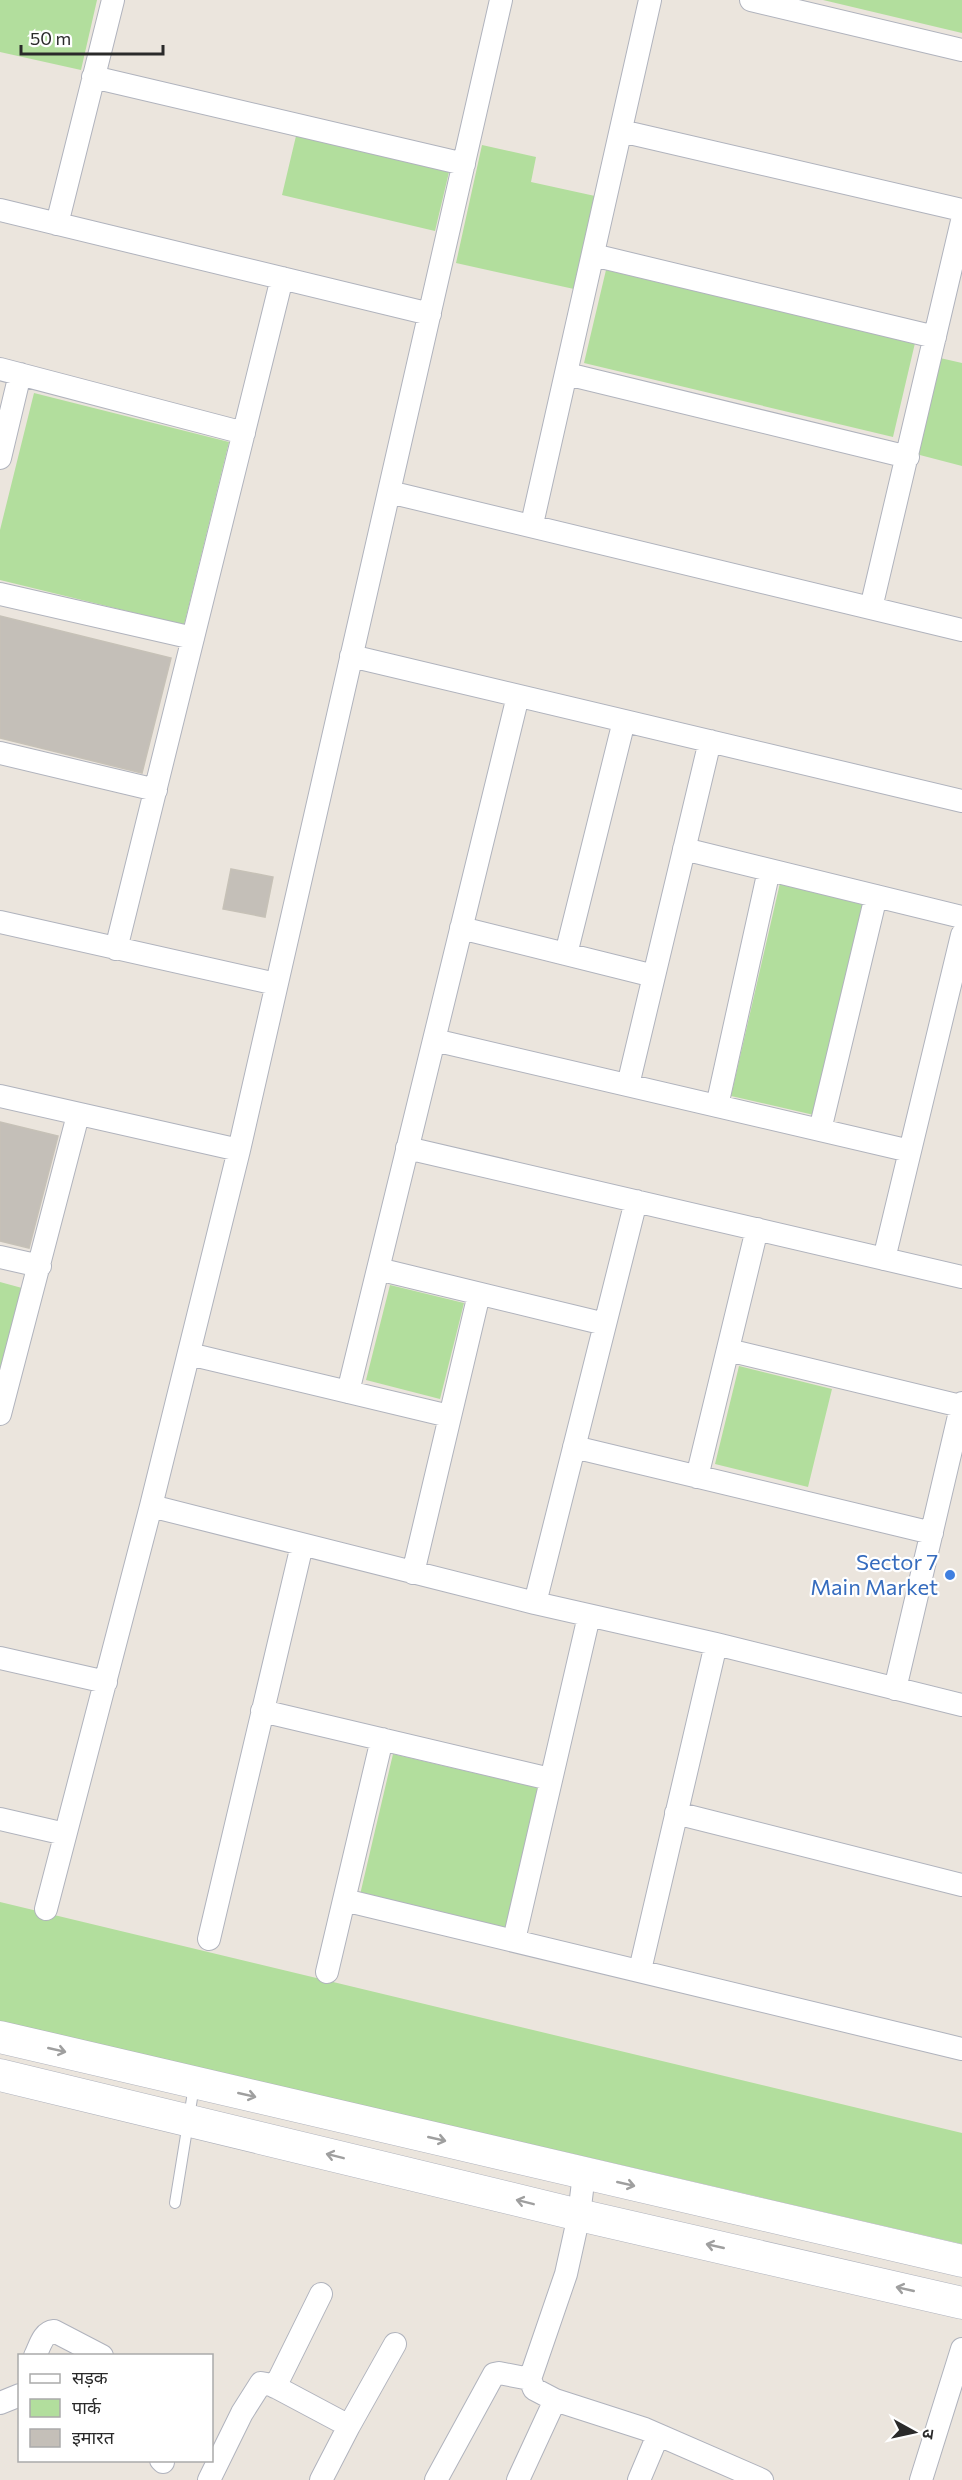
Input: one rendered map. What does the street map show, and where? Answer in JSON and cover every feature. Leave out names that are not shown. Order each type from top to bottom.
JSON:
[{"type":"street","points":[[57,224],[113,0]]},
{"type":"street","points":[[46,1910],[151,1506],[239,1150],[501,0]]},
{"type":"street","points":[[532,524],[650,0]]},
{"type":"street","points":[[752,0],[962,50]]},
{"type":"street","points":[[93,76],[464,164]]},
{"type":"street","points":[[621,130],[962,210]]},
{"type":"street","points":[[0,210],[430,314]]},
{"type":"street","points":[[871,608],[962,221]]},
{"type":"street","points":[[593,255],[935,337]]},
{"type":"street","points":[[116,949],[282,278]]},
{"type":"street","points":[[0,458],[10,371],[244,433]]},
{"type":"street","points":[[567,374],[908,457]]},
{"type":"street","points":[[389,492],[532,524],[962,630]]},
{"type":"street","points":[[0,594],[193,638]]},
{"type":"street","points":[[351,656],[962,801]]},
{"type":"street","points":[[348,1392],[518,696]]},
{"type":"street","points":[[566,954],[624,721]]},
{"type":"street","points":[[628,1085],[710,741]]},
{"type":"street","points":[[0,753],[156,790]]},
{"type":"street","points":[[684,849],[962,917]]},
{"type":"street","points":[[717,1106],[769,870]]},
{"type":"street","points":[[820,1130],[876,896]]},
{"type":"street","points":[[0,922],[276,984]]},
{"type":"street","points":[[461,928],[654,976]]},
{"type":"street","points":[[884,1259],[962,935]]},
{"type":"street","points":[[434,1040],[910,1151]]},
{"type":"street","points":[[0,1096],[239,1150]]},
{"type":"street","points":[[0,1414],[78,1115]]},
{"type":"street","points":[[407,1148],[962,1277]]},
{"type":"street","points":[[535,1603],[636,1201]]},
{"type":"street","points":[[697,1477],[757,1229]]},
{"type":"street","points":[[0,1257],[40,1266]]},
{"type":"street","points":[[378,1269],[605,1324]]},
{"type":"street","points":[[413,1573],[479,1294]]},
{"type":"street","points":[[728,1350],[962,1405],[896,1689]]},
{"type":"street","points":[[189,1354],[449,1416]]},
{"type":"street","points":[[574,1447],[932,1533]]},
{"type":"street","points":[[151,1506],[535,1603],[716,1644],[962,1705]]},
{"type":"street","points":[[209,1939],[302,1545]]},
{"type":"street","points":[[514,1940],[589,1616]]},
{"type":"street","points":[[640,1970],[716,1644]]},
{"type":"street","points":[[0,1658],[106,1682]]},
{"type":"street","points":[[262,1711],[550,1779]]},
{"type":"street","points":[[327,1972],[382,1739]]},
{"type":"street","points":[[676,1813],[962,1885]]},
{"type":"street","points":[[0,1819],[65,1834]]},
{"type":"street","points":[[344,1900],[962,2049]]},
{"type":"street","points":[[0,2037],[962,2261]]},
{"type":"street","points":[[0,2075],[579,2215],[962,2303]]},
{"type":"street","points":[[584,2174],[579,2215],[566,2274],[530,2379],[534,2389],[555,2400],[582,2407],[658,2435],[762,2480]]},
{"type":"street","points":[[275,2387],[321,2294]]},
{"type":"street","points":[[36,2354],[44,2337],[54,2331],[100,2354]]},
{"type":"street","points":[[321,2480],[395,2344]]},
{"type":"street","points":[[921,2480],[962,2349]]},
{"type":"street","points":[[436,2480],[494,2374],[530,2379]]},
{"type":"street","points":[[209,2480],[256,2387],[265,2383],[349,2426]]},
{"type":"street","points":[[518,2480],[555,2400]]},
{"type":"street","points":[[639,2480],[658,2435]]},
{"type":"lane","points":[[175,2203],[195,2082]]},
{"type":"green space","points":[[0,0],[97,0],[81,70],[0,52]]},
{"type":"green space","points":[[823,0],[962,0],[962,33]]},
{"type":"green space","points":[[296,136],[449,172],[435,231],[282,195]]},
{"type":"green space","points":[[482,145],[536,157],[531,182],[595,196],[574,289],[456,263]]},
{"type":"green space","points":[[606,270],[915,343],[893,437],[584,363]]},
{"type":"green space","points":[[940,358],[962,363],[962,466],[916,454]]},
{"type":"green space","points":[[34,393],[229,442],[184,625],[0,580],[0,530]]},
{"type":"green space","points":[[780,883],[864,903],[814,1115],[731,1096]]},
{"type":"green space","points":[[0,1282],[22,1288],[0,1377]]},
{"type":"green space","points":[[390,1285],[464,1303],[440,1399],[366,1380]]},
{"type":"green space","points":[[739,1366],[832,1389],[808,1487],[715,1464]]},
{"type":"green space","points":[[393,1754],[539,1788],[505,1933],[359,1899]]},
{"type":"green space","points":[[0,1902],[962,2133],[962,2244],[0,2021]]},
{"type":"building","points":[[0,616],[171,658],[142,773],[0,738]]},
{"type":"building","points":[[231,869],[273,877],[265,917],[223,909]]},
{"type":"building","points":[[0,1122],[58,1136],[29,1248],[0,1241]]},
{"type":"place","name":"Sector 7 Main Market","points":[[950,1575]]}]
